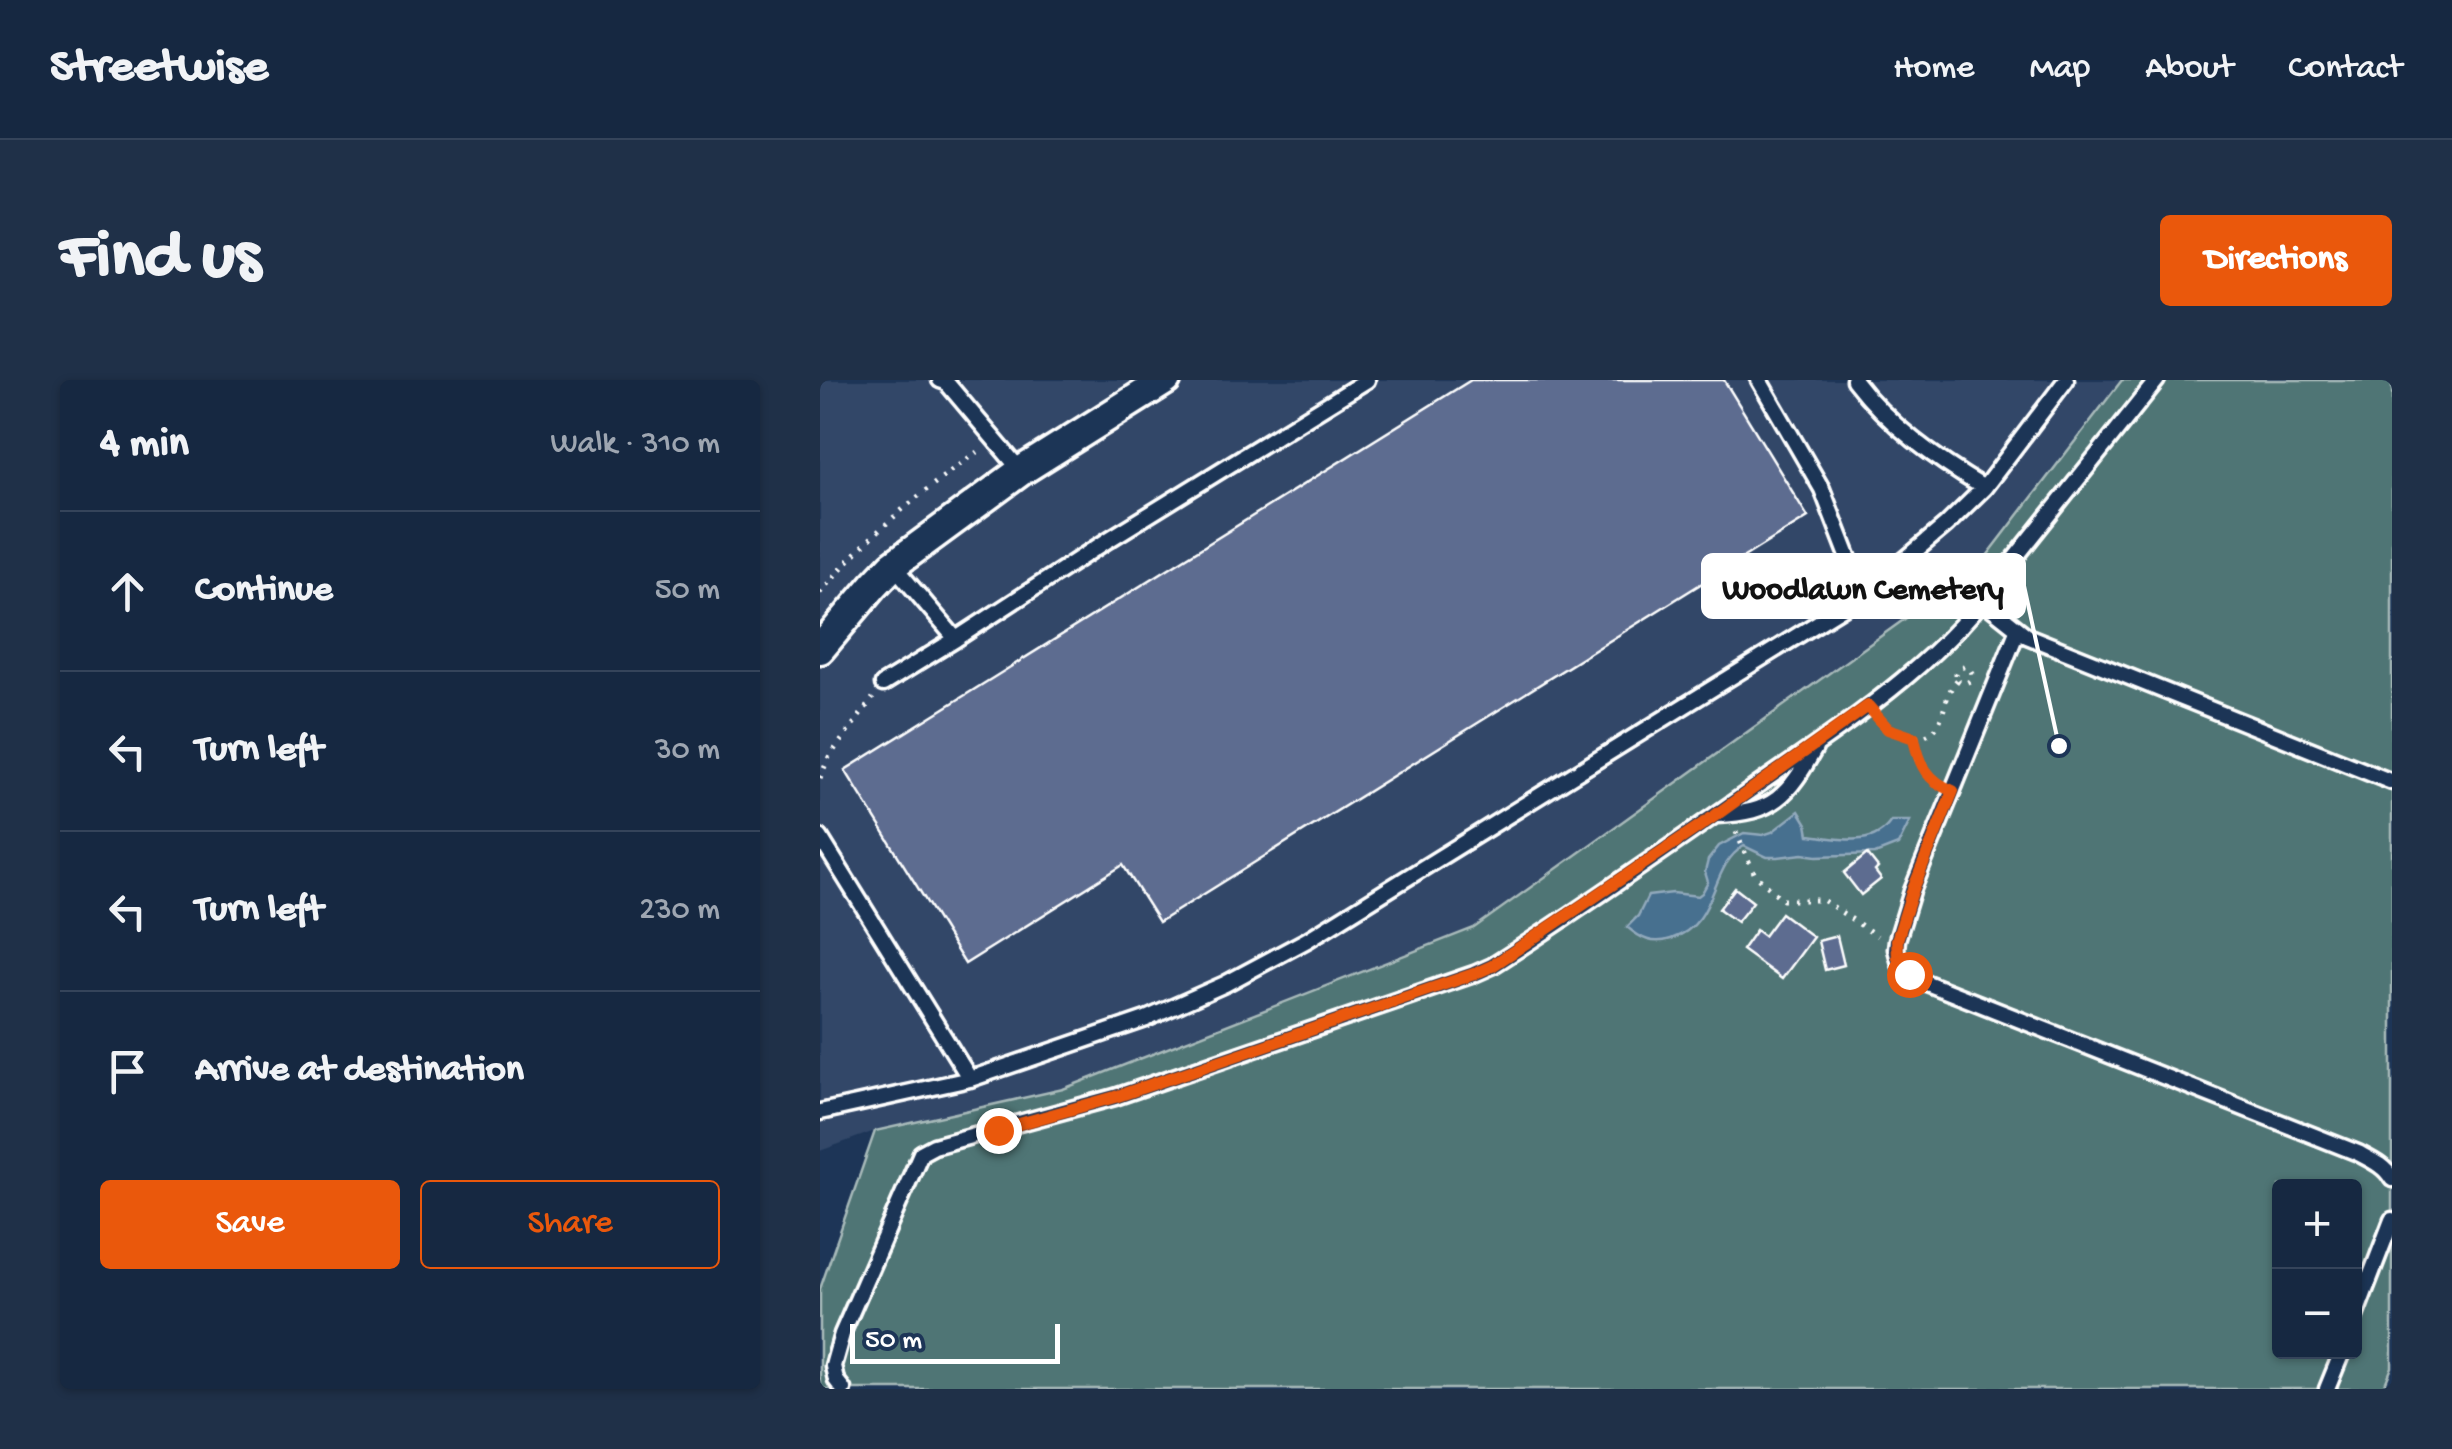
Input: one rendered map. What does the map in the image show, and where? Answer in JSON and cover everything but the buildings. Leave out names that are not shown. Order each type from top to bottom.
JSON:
[{"type":"street","points":[[820,649],[894,566],[1021,471],[1166,380]]},
{"type":"lane","points":[[940,380],[946,382],[1021,471]]},
{"type":"lane","points":[[884,684],[1367,380]]},
{"type":"lane","points":[[1759,380],[1822,489],[1863,595]]},
{"type":"lane","points":[[1854,380],[1888,420],[1984,488]]},
{"type":"lane","points":[[820,1112],[970,1079],[1146,1020],[1307,940],[1863,595],[1984,488],[2066,380]]},
{"type":"lane","points":[[843,1389],[833,1366],[842,1334],[918,1156],[926,1150],[1115,1097],[1474,974],[1514,951],[1716,815],[1914,670],[1984,602],[2157,380]]},
{"type":"lane","points":[[894,566],[956,639]]},
{"type":"lane","points":[[1984,602],[2027,636],[2392,782]]},
{"type":"lane","points":[[2018,629],[1912,892],[1896,948],[1900,964],[1914,978],[2358,1153],[2378,1164],[2392,1179]]},
{"type":"lane","points":[[1716,815],[1754,812],[1781,797],[1817,744]]},
{"type":"lane","points":[[820,837],[970,1079]]},
{"type":"lane","points":[[2362,1298],[2392,1220]]},
{"type":"lane","points":[[2327,1389],[2339,1359]]},
{"type":"path","points":[[820,594],[894,516],[995,440]]},
{"type":"path","points":[[1868,706],[1888,729],[1914,738],[1928,734],[1938,726],[1948,691],[1958,680]]},
{"type":"path","points":[[820,778],[829,757],[884,684]]},
{"type":"path","points":[[1914,738],[1923,769],[1935,782],[1953,791]]},
{"type":"path","points":[[1737,835],[1755,875],[1784,900],[1823,900],[1896,948]]},
{"type":"shaded area","points":[[820,380],[2122,380],[1980,565],[1474,928],[1063,1089],[875,1131],[820,1151]]},
{"type":"shaded area","points":[[1799,811],[1809,835],[1843,839],[1865,839],[1891,821],[1910,821],[1898,845],[1875,854],[1767,857],[1744,846],[1724,867],[1706,908],[1687,931],[1665,941],[1653,941],[1627,927],[1648,896],[1702,893],[1708,882],[1708,860],[1719,846],[1744,833],[1772,832]]},
{"type":"green space","points":[[2122,380],[2392,380],[2392,1367],[2383,1389],[820,1389],[820,1289],[875,1131],[1063,1089],[1474,928],[1980,565]]},
{"type":"place","name":"Woodlawn Cemetery","points":[[2059,746]]},
{"type":"route","points":[[998,1130],[1115,1097],[1492,966],[1716,815],[1868,706],[1888,729],[1914,738],[1923,769],[1935,782],[1953,791],[1897,940],[1900,964],[1909,974]]}]
